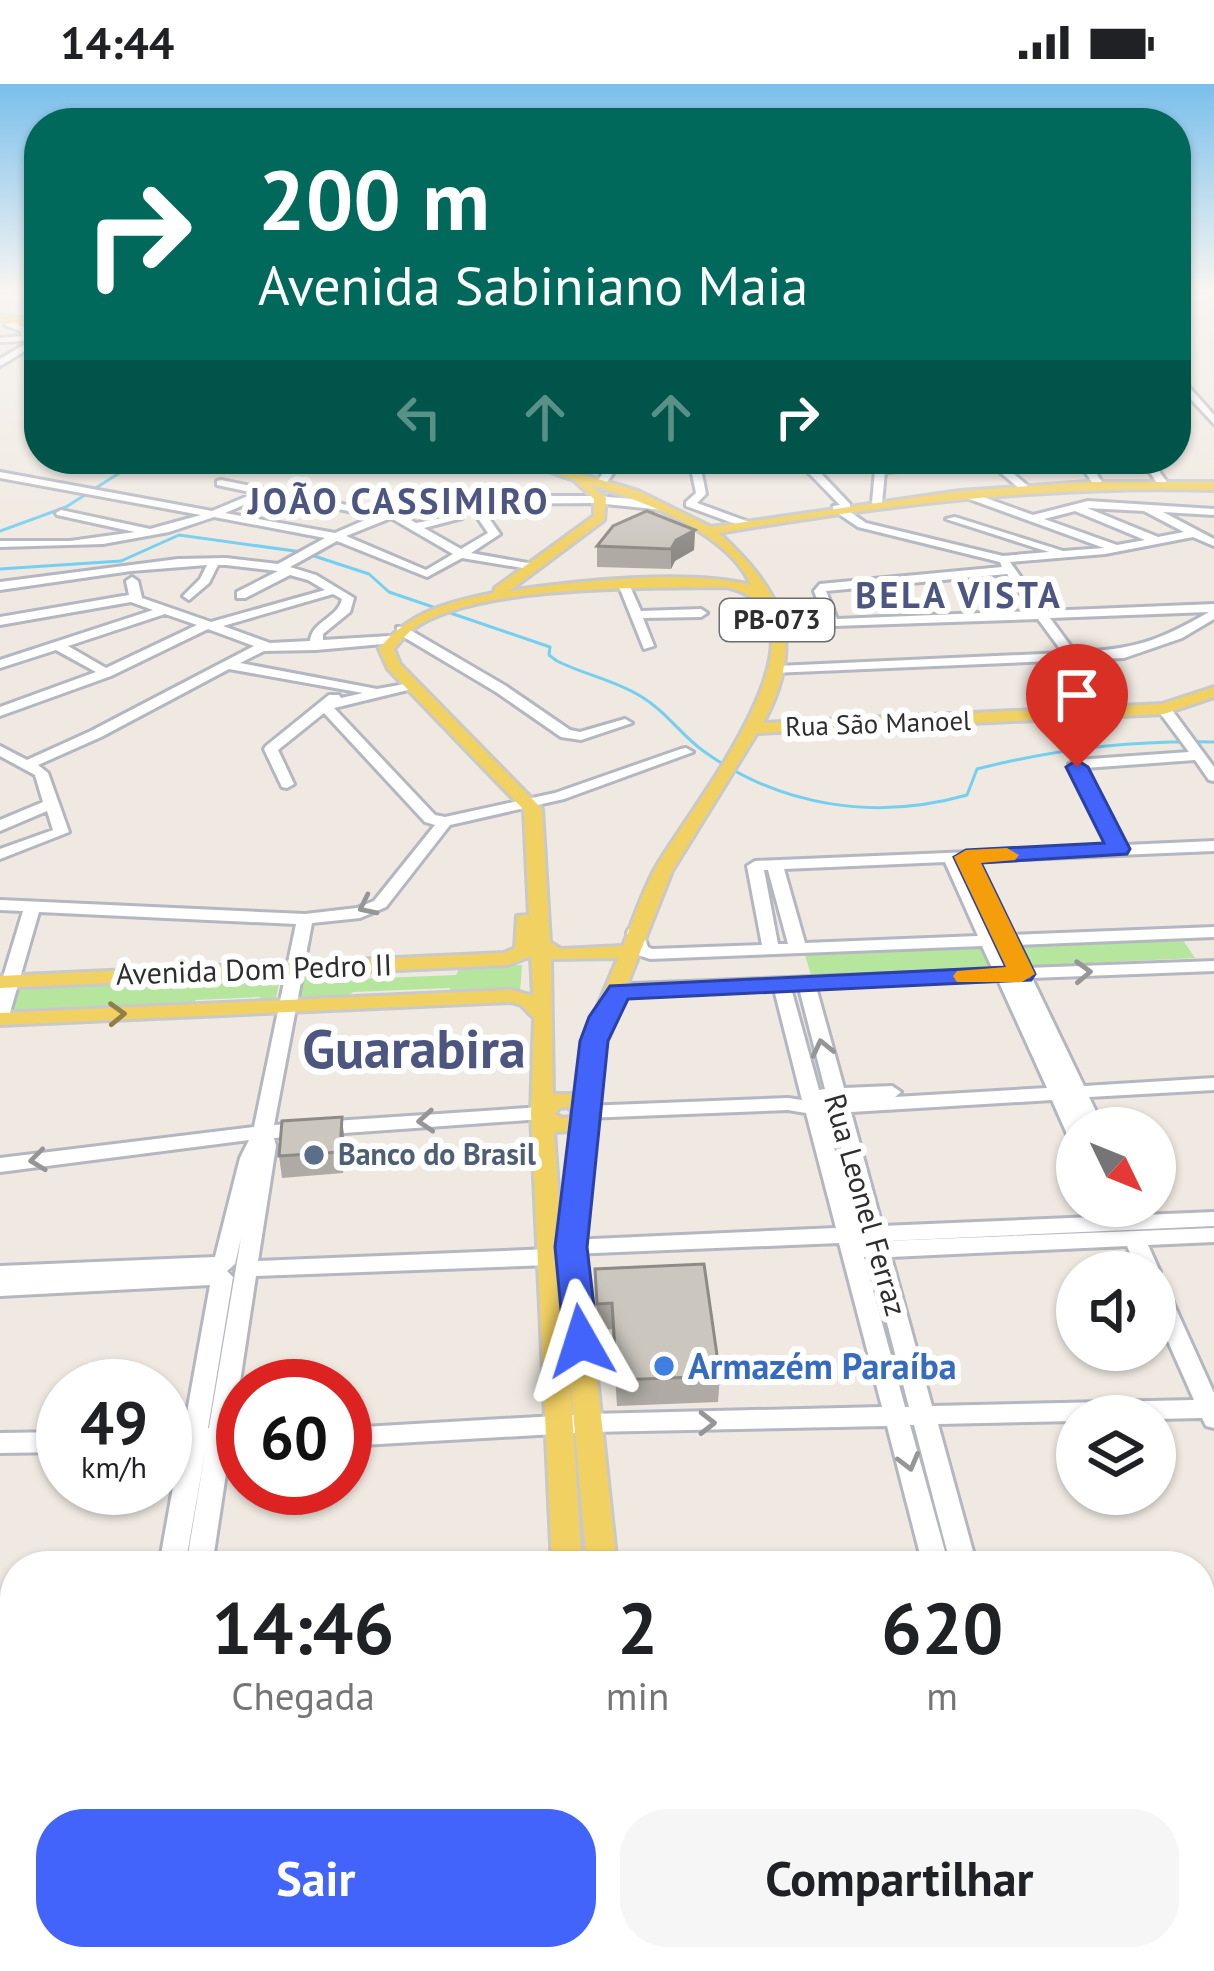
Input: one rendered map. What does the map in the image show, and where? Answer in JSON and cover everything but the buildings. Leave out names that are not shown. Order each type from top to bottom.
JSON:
[{"type":"main road","name":"PB-073","points":[[561,474],[584,484],[602,501]]},
{"type":"main road","name":"PB-073","points":[[561,1252],[594,1041],[602,1017],[663,871],[754,728],[777,670],[779,625],[744,562],[710,531],[668,508],[568,474]]},
{"type":"main road","points":[[710,531],[842,507],[1023,486],[1097,482],[1214,486]]},
{"type":"main road","points":[[465,605],[535,567],[600,517],[602,501]]},
{"type":"main road","points":[[514,582],[529,590]]},
{"type":"main road","points":[[543,1006],[533,809],[389,660],[395,635],[435,615],[529,590],[735,583],[768,601]]},
{"type":"main road","name":"Rua São Manoel","points":[[754,728],[1163,709],[1213,693]]},
{"type":"main road","name":"Avenida Dom Pedro II","points":[[5,982],[521,955],[526,947],[520,809],[526,802]]},
{"type":"main road","points":[[540,944],[556,955],[631,943]]},
{"type":"main road","name":"Avenida Dom Pedro II","points":[[0,1018],[512,995],[543,1006]]},
{"type":"main road","name":"PB-073","points":[[543,1006],[542,1113],[561,1252],[575,1424],[599,1551]]},
{"type":"main road","points":[[542,1113],[547,1104],[560,1099],[579,1103],[585,1112]]},
{"type":"main road","name":"PB-073","points":[[568,1551],[575,1424]]},
{"type":"street","points":[[1191,395],[1214,421]]},
{"type":"street","points":[[4,474],[338,537],[416,572],[432,573],[494,532],[472,502]]},
{"type":"street","points":[[601,483],[608,474]]},
{"type":"street","points":[[697,474],[701,494],[690,504],[745,524]]},
{"type":"street","points":[[815,474],[862,525],[1005,565],[1072,657]]},
{"type":"street","points":[[877,503],[880,474]]},
{"type":"street","points":[[1009,474],[1023,486]]},
{"type":"street","points":[[1092,474],[1097,482]]},
{"type":"street","points":[[1156,474],[1163,484]]},
{"type":"street","points":[[221,483],[390,515],[464,555],[535,567]]},
{"type":"street","points":[[0,544],[76,547],[153,533],[222,513],[266,492]]},
{"type":"street","points":[[965,494],[1120,549]]},
{"type":"street","points":[[241,595],[299,557],[390,515],[472,502],[620,499],[668,508]]},
{"type":"street","points":[[1030,519],[1072,506],[1214,512]]},
{"type":"street","points":[[1072,506],[1158,541]]},
{"type":"street","points":[[1143,506],[1214,543]]},
{"type":"street","points":[[61,513],[153,533]]},
{"type":"street","points":[[414,526],[458,515]]},
{"type":"street","points":[[951,519],[1067,554]]},
{"type":"street","points":[[833,624],[820,591],[824,586],[1120,549],[1190,534]]},
{"type":"street","points":[[189,596],[205,581],[213,563]]},
{"type":"street","points":[[0,586],[92,571],[213,563],[284,569],[336,590],[349,604],[317,633],[316,646]]},
{"type":"street","points":[[132,581],[133,598]]},
{"type":"street","points":[[36,608],[39,582]]},
{"type":"street","points":[[624,584],[648,646]]},
{"type":"street","points":[[81,586],[90,604]]},
{"type":"street","points":[[0,712],[106,673],[209,625],[336,590]]},
{"type":"street","points":[[0,621],[60,617],[90,604],[133,598],[263,646],[316,646],[395,635],[501,689],[566,734],[581,736],[625,723]]},
{"type":"street","points":[[0,664],[165,610]]},
{"type":"street","points":[[779,625],[1214,611]]},
{"type":"street","points":[[777,670],[1136,650],[1178,634],[1214,611]]},
{"type":"street","points":[[638,615],[701,613]]},
{"type":"street","points":[[59,646],[106,673]]},
{"type":"street","points":[[27,765],[263,646]]},
{"type":"street","points":[[228,664],[382,692]]},
{"type":"street","points":[[325,706],[411,685]]},
{"type":"street","points":[[287,784],[271,749],[347,688]]},
{"type":"street","points":[[325,706],[430,819],[446,822],[628,774],[686,752]]},
{"type":"street","points":[[1163,709],[1214,777]]},
{"type":"street","points":[[1119,849],[1077,767],[1080,761],[1190,746]]},
{"type":"street","points":[[0,750],[46,780],[61,834],[0,854]]},
{"type":"street","points":[[0,826],[53,803]]},
{"type":"street","points":[[0,905],[304,919],[373,908],[446,822]]},
{"type":"street","points":[[771,950],[754,868],[774,863],[1214,846]]},
{"type":"street","points":[[958,857],[1080,1107]]},
{"type":"street","points":[[774,863],[798,949]]},
{"type":"street","points":[[0,1018],[5,982],[34,906]]},
{"type":"street","points":[[225,1359],[231,1270],[266,1146],[263,1132],[304,919]]},
{"type":"street","points":[[631,943],[650,953],[1214,932]]},
{"type":"street","name":"Rua Leonel Ferraz","points":[[819,948],[824,1101]]},
{"type":"street","points":[[602,1017],[620,992],[1214,966]]},
{"type":"street","name":"Rua Leonel Ferraz","points":[[781,983],[824,1101],[862,1242],[897,1419],[932,1551]]},
{"type":"street","points":[[585,1112],[1214,1080]]},
{"type":"street","points":[[1066,1087],[1071,1107]]},
{"type":"street","points":[[0,1165],[263,1132],[542,1113]]},
{"type":"street","points":[[1176,1221],[1214,1219]]},
{"type":"street","points":[[0,1288],[231,1270],[862,1242],[1083,1227]]},
{"type":"street","points":[[1151,1227],[1214,1235]]},
{"type":"street","name":"Rua Leonel Ferraz","points":[[862,1242],[926,1418],[960,1551]]},
{"type":"street","points":[[0,1274],[231,1270]]},
{"type":"street","points":[[372,1435],[575,1424],[1212,1413],[1176,1333]]},
{"type":"street","points":[[0,1443],[36,1442]]},
{"type":"street","points":[[178,1551],[216,1448]]},
{"type":"street","points":[[201,1551],[216,1462]]},
{"type":"green space","points":[[1183,940],[1195,958],[1023,966],[1008,946]]},
{"type":"green space","points":[[988,947],[998,968],[811,975],[805,955]]},
{"type":"green space","points":[[522,965],[520,993],[450,995],[450,988],[353,992],[345,999],[298,1001],[304,974],[334,972],[332,980],[456,975],[460,967]]},
{"type":"green space","points":[[281,975],[275,1002],[258,1003],[260,997],[196,1000],[190,1006],[8,1014],[20,986]]},
{"type":"waterway","points":[[0,531],[66,507],[118,474]]},
{"type":"waterway","points":[[0,569],[121,561],[179,535],[302,552],[369,574],[389,592],[550,647],[549,655],[557,661],[642,697],[702,750],[732,769],[764,785],[830,804],[898,807],[933,803],[967,795],[977,769],[1006,762],[1124,744],[1214,742]]},
{"type":"slow traffic","points":[[966,976],[1022,974],[966,857],[1007,855]]},
{"type":"place","name":"Banco do Brasil","points":[[314,1155]]},
{"type":"place","name":"Armazém Paraíba","points":[[664,1366]]},
{"type":"district","name":"JOÃO CASSIMIRO","points":[[399,501]]},
{"type":"district","name":"BELA VISTA","points":[[959,595]]},
{"type":"district","name":"Guarabira","points":[[414,1049]]},
{"type":"route","points":[[581,1341],[571,1247],[585,1112],[594,1041],[602,1017],[620,992],[1022,974],[966,857],[1119,849],[1077,767]]}]
